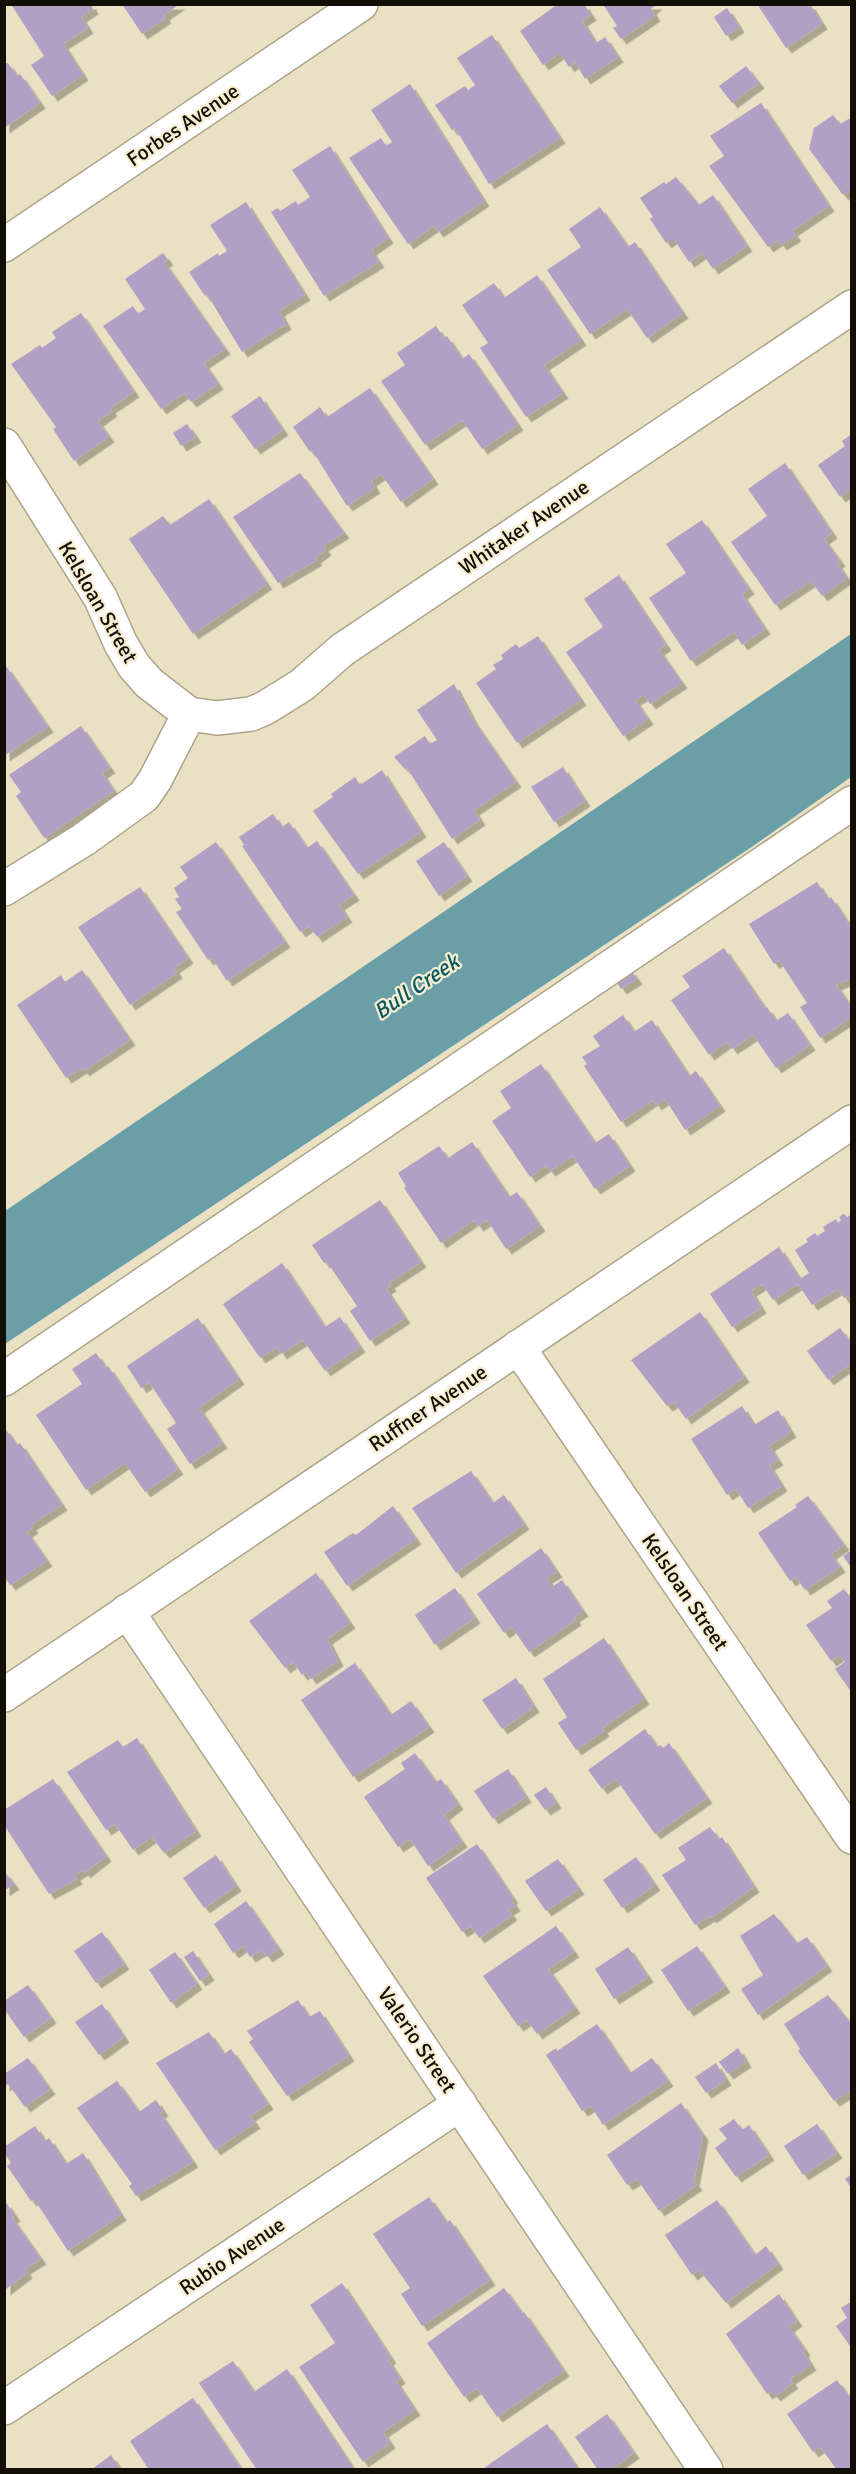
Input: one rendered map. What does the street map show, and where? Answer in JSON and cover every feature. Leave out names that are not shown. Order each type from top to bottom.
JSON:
[{"type":"street","name":"Forbes Avenue","points":[[4,245],[361,4]]},
{"type":"street","name":"Whitaker Avenue","points":[[189,714],[217,718],[236,717],[251,714],[278,702],[302,685],[342,650],[852,307]]},
{"type":"street","name":"Kelsloan Street","points":[[4,445],[100,597],[121,644],[134,666],[156,689],[189,714]]},
{"type":"street","points":[[4,889],[83,840],[144,796],[155,780],[189,714]]},
{"type":"street","points":[[4,1379],[852,803]]},
{"type":"street","name":"Ruffner Avenue","points":[[4,1695],[852,1122]]},
{"type":"street","name":"Kelsloan Street","points":[[518,1347],[852,1837]]},
{"type":"street","name":"Valerio Street","points":[[127,1611],[706,2469]]},
{"type":"street","name":"Rubio Avenue","points":[[4,2409],[460,2104]]},
{"type":"water","name":"Bull Creek","points":[[851,634],[851,777],[756,844],[5,1344],[5,1211]]},
{"type":"building","points":[[11,4],[91,4],[93,9],[81,17],[88,28],[63,44],[83,75],[52,96],[31,65],[44,56]]},
{"type":"building","points":[[122,4],[180,4],[164,15],[166,18],[142,34]]},
{"type":"building","points":[[558,4],[584,4],[591,15],[582,21],[596,43],[605,37],[618,57],[585,79],[575,62],[569,67],[560,53],[543,65],[520,31]]},
{"type":"building","points":[[603,4],[657,4],[651,9],[655,16],[621,39],[613,28],[617,26]]},
{"type":"building","points":[[757,4],[810,4],[822,24],[786,48]]},
{"type":"building","points":[[727,8],[739,27],[726,36],[714,17]]},
{"type":"building","points":[[492,35],[560,138],[489,184],[455,128],[452,130],[435,105],[465,86],[468,90],[475,85],[457,58]]},
{"type":"building","points":[[4,63],[8,63],[17,76],[20,74],[40,103],[4,128]]},
{"type":"building","points":[[746,66],[759,83],[732,103],[719,86]]},
{"type":"building","points":[[410,84],[484,201],[438,232],[434,226],[408,244],[349,158],[381,138],[386,146],[392,142],[371,110]]},
{"type":"building","points":[[761,103],[829,206],[792,231],[796,236],[781,245],[778,240],[768,247],[709,166],[724,156],[710,136]]},
{"type":"building","points":[[833,115],[840,124],[852,117],[852,189],[843,195],[809,149],[814,128]]},
{"type":"building","points":[[330,146],[388,238],[371,250],[379,262],[324,296],[271,212],[278,208],[280,211],[296,201],[298,205],[310,197],[292,170]]},
{"type":"building","points":[[676,177],[699,205],[713,195],[747,246],[713,269],[702,253],[689,262],[673,238],[666,243],[650,219],[653,217],[640,198]]},
{"type":"building","points":[[246,202],[305,295],[279,311],[286,324],[242,352],[207,294],[205,296],[189,272],[218,253],[219,256],[227,251],[210,225]]},
{"type":"building","points":[[600,207],[628,247],[635,242],[683,313],[647,338],[627,309],[590,334],[547,270],[581,247],[569,229]]},
{"type":"building","points":[[163,253],[168,260],[164,262],[225,349],[204,363],[218,384],[191,402],[184,393],[161,409],[103,326],[133,306],[138,314],[145,309],[125,279]]},
{"type":"building","points":[[537,275],[581,340],[544,365],[563,393],[526,417],[480,348],[488,343],[462,305],[494,283],[504,298]]},
{"type":"building","points":[[81,313],[134,392],[110,408],[112,411],[98,421],[109,437],[74,461],[53,429],[56,427],[11,364],[40,345],[42,348],[56,338],[52,332]]},
{"type":"building","points":[[436,326],[444,338],[447,336],[462,359],[469,354],[518,425],[482,449],[462,420],[425,445],[381,381],[405,365],[397,353]]},
{"type":"building","points":[[370,388],[433,479],[401,502],[381,474],[371,481],[375,488],[347,506],[312,450],[310,452],[293,427],[320,407],[327,417]]},
{"type":"building","points":[[260,396],[283,430],[255,449],[231,416]]},
{"type":"building","points":[[187,424],[196,437],[181,446],[173,433]]},
{"type":"building","points":[[852,434],[852,489],[840,497],[818,465],[845,446],[842,441]]},
{"type":"building","points":[[785,463],[832,533],[824,539],[840,561],[837,563],[847,578],[822,596],[811,581],[775,605],[731,542],[767,516],[748,489]]},
{"type":"building","points":[[300,473],[344,533],[323,546],[326,550],[315,558],[317,560],[278,583],[233,517]]},
{"type":"building","points":[[209,499],[267,584],[193,634],[129,539],[163,516],[170,525]]},
{"type":"building","points":[[702,520],[749,589],[742,594],[765,629],[742,645],[734,632],[691,661],[649,598],[686,573],[666,544]]},
{"type":"building","points":[[619,575],[666,645],[659,650],[682,683],[650,704],[644,695],[635,700],[648,719],[623,736],[566,652],[603,627],[584,599]]},
{"type":"building","points":[[538,636],[581,700],[517,743],[476,683],[496,669],[493,665],[503,659],[501,655],[516,644],[519,648]]},
{"type":"building","points":[[6,666],[48,727],[4,756],[4,667]]},
{"type":"building","points":[[454,684],[473,720],[516,782],[474,810],[480,820],[452,839],[407,768],[405,769],[394,757],[425,736],[430,744],[437,740],[417,710]]},
{"type":"building","points":[[81,726],[110,768],[102,773],[114,791],[44,838],[16,796],[21,792],[9,775]]},
{"type":"building","points":[[563,767],[585,801],[554,822],[531,787]]},
{"type":"building","points":[[382,770],[421,832],[358,874],[313,811],[333,797],[331,794],[355,777],[360,785]]},
{"type":"building","points":[[273,814],[282,827],[289,822],[307,848],[317,841],[354,895],[339,905],[347,917],[317,937],[309,926],[300,932],[242,846],[244,845],[239,837]]},
{"type":"building","points":[[216,842],[285,942],[227,981],[212,958],[208,960],[176,912],[182,909],[175,899],[179,897],[174,888],[188,878],[180,867]]},
{"type":"building","points":[[444,842],[467,876],[439,896],[416,861]]},
{"type":"building","points":[[817,882],[828,899],[831,897],[852,929],[852,978],[836,985],[852,1008],[852,1017],[820,1038],[800,1007],[807,1003],[779,960],[774,964],[749,924]]},
{"type":"building","points":[[140,887],[188,958],[174,968],[177,973],[130,1005],[78,927]]},
{"type":"building","points":[[724,948],[776,1021],[788,1013],[810,1045],[776,1068],[753,1035],[732,1049],[727,1042],[709,1055],[671,1000],[690,987],[682,976]]},
{"type":"building","points":[[630,969],[637,979],[621,989],[615,980]]},
{"type":"building","points":[[82,970],[130,1040],[84,1071],[82,1068],[66,1078],[17,1005],[61,975],[65,982]]},
{"type":"building","points":[[623,1015],[634,1032],[652,1020],[689,1076],[696,1071],[720,1106],[685,1130],[665,1099],[656,1105],[653,1100],[621,1122],[584,1066],[587,1064],[582,1057],[600,1046],[593,1036]]},
{"type":"building","points":[[541,1064],[595,1143],[609,1134],[630,1166],[595,1189],[573,1156],[550,1171],[546,1166],[530,1177],[492,1121],[511,1108],[500,1091]]},
{"type":"building","points":[[472,1142],[509,1197],[517,1192],[540,1226],[506,1249],[487,1220],[478,1226],[474,1220],[441,1243],[404,1188],[406,1186],[398,1173],[439,1146],[448,1158]]},
{"type":"building","points":[[380,1200],[421,1262],[389,1283],[391,1286],[386,1289],[405,1318],[370,1341],[350,1311],[357,1306],[327,1262],[324,1263],[312,1245]]},
{"type":"building","points":[[844,1214],[847,1217],[852,1214],[852,1301],[848,1296],[844,1298],[838,1289],[812,1305],[798,1284],[773,1300],[762,1284],[751,1291],[761,1308],[732,1327],[710,1294],[779,1247],[800,1279],[809,1273],[795,1250],[808,1242],[806,1239],[815,1233],[817,1236],[825,1231],[823,1227],[836,1219],[838,1223],[841,1220],[839,1217]]},
{"type":"building","points":[[282,1263],[325,1327],[340,1317],[360,1347],[325,1371],[303,1340],[281,1354],[277,1347],[260,1358],[223,1304]]},
{"type":"building","points":[[700,1312],[744,1377],[686,1419],[674,1402],[667,1406],[631,1360]]},
{"type":"building","points":[[198,1318],[239,1379],[199,1408],[222,1443],[190,1464],[167,1429],[176,1423],[149,1382],[141,1388],[127,1366]]},
{"type":"building","points":[[840,1328],[852,1344],[852,1363],[828,1380],[807,1351]]},
{"type":"building","points":[[96,1353],[106,1368],[108,1366],[178,1469],[145,1492],[125,1463],[86,1490],[36,1415],[82,1384],[72,1369]]},
{"type":"building","points":[[742,1406],[754,1425],[778,1410],[791,1432],[769,1446],[778,1460],[769,1465],[782,1486],[748,1508],[736,1489],[727,1495],[691,1439]]},
{"type":"building","points":[[4,1427],[17,1445],[20,1443],[62,1505],[31,1525],[33,1528],[27,1532],[47,1561],[10,1585],[4,1577]]},
{"type":"building","points":[[471,1471],[493,1503],[504,1495],[524,1524],[456,1573],[412,1508]]},
{"type":"building","points":[[808,1496],[844,1545],[831,1554],[840,1567],[805,1590],[796,1577],[790,1581],[758,1533],[797,1507],[795,1505]]},
{"type":"building","points":[[393,1506],[416,1539],[347,1586],[324,1552],[353,1533],[356,1535]]},
{"type":"building","points":[[541,1548],[557,1572],[547,1578],[552,1587],[562,1580],[583,1611],[574,1617],[576,1620],[529,1652],[512,1627],[504,1633],[477,1594]]},
{"type":"building","points":[[852,1550],[852,1569],[843,1556]]},
{"type":"building","points":[[316,1573],[350,1623],[327,1639],[338,1661],[311,1679],[306,1672],[302,1675],[293,1662],[285,1668],[249,1621]]},
{"type":"building","points":[[455,1588],[475,1618],[435,1645],[415,1615]]},
{"type":"building","points":[[844,1589],[850,1597],[852,1596],[852,1693],[835,1669],[845,1662],[840,1655],[831,1661],[806,1625],[832,1608],[827,1601]]},
{"type":"building","points":[[604,1638],[644,1699],[602,1728],[604,1731],[576,1750],[558,1723],[567,1717],[543,1679]]},
{"type":"building","points":[[355,1663],[391,1715],[411,1701],[429,1727],[353,1777],[301,1700]]},
{"type":"building","points":[[516,1678],[534,1707],[502,1729],[482,1700]]},
{"type":"building","points":[[645,1729],[657,1747],[661,1745],[663,1748],[669,1743],[707,1798],[655,1834],[616,1779],[602,1789],[588,1770]]},
{"type":"building","points":[[137,1738],[196,1831],[164,1853],[152,1837],[133,1850],[115,1824],[106,1830],[67,1772],[118,1740],[123,1747]]},
{"type":"building","points":[[415,1753],[436,1782],[441,1779],[458,1804],[444,1815],[462,1842],[428,1866],[410,1839],[398,1847],[364,1797],[405,1769],[401,1763]]},
{"type":"building","points":[[508,1769],[526,1797],[493,1819],[474,1791]]},
{"type":"building","points":[[53,1779],[106,1856],[85,1873],[83,1870],[75,1875],[77,1879],[49,1894],[4,1825],[4,1810]]},
{"type":"building","points":[[546,1787],[556,1803],[545,1810],[534,1795]]},
{"type":"building","points":[[710,1827],[719,1839],[722,1837],[754,1887],[711,1918],[710,1916],[695,1925],[662,1875],[686,1860],[678,1848]]},
{"type":"building","points":[[477,1844],[513,1898],[511,1899],[515,1906],[508,1910],[512,1915],[479,1938],[471,1926],[462,1932],[426,1878]]},
{"type":"building","points":[[216,1855],[236,1886],[204,1908],[183,1878]]},
{"type":"building","points":[[636,1857],[655,1885],[622,1908],[603,1880]]},
{"type":"building","points":[[558,1859],[579,1889],[546,1911],[525,1881]]},
{"type":"building","points":[[4,1871],[14,1884],[4,1891]]},
{"type":"building","points":[[246,1901],[279,1949],[267,1957],[262,1950],[250,1957],[243,1946],[233,1953],[214,1924]]},
{"type":"building","points":[[774,1914],[797,1943],[807,1937],[827,1966],[758,2015],[741,1989],[763,1975],[740,1936]]},
{"type":"building","points":[[556,1926],[574,1952],[548,1969],[575,2008],[537,2034],[527,2020],[518,2026],[483,1976]]},
{"type":"building","points":[[102,1932],[124,1964],[96,1983],[74,1951]]},
{"type":"building","points":[[697,1946],[725,1987],[688,2011],[661,1970]]},
{"type":"building","points":[[628,1947],[648,1977],[614,1999],[595,1969]]},
{"type":"building","points":[[193,1951],[209,1975],[200,1981],[184,1957]]},
{"type":"building","points":[[175,1952],[197,1984],[171,2003],[149,1970]]},
{"type":"building","points":[[28,1985],[51,2018],[24,2037],[4,2009],[4,2001]]},
{"type":"building","points":[[828,1995],[852,2025],[852,2096],[849,2092],[834,2101],[798,2051],[800,2049],[784,2024]]},
{"type":"building","points":[[298,2000],[309,2017],[320,2011],[349,2056],[287,2096],[249,2042],[253,2039],[247,2031]]},
{"type":"building","points":[[102,2004],[124,2037],[99,2055],[75,2022]]},
{"type":"building","points":[[597,2024],[630,2073],[652,2058],[668,2081],[603,2125],[591,2106],[582,2111],[546,2055],[556,2048],[557,2051]]},
{"type":"building","points":[[209,2032],[224,2054],[231,2049],[268,2104],[250,2116],[255,2123],[215,2150],[156,2063]]},
{"type":"building","points":[[738,2048],[746,2062],[728,2074],[719,2062]]},
{"type":"building","points":[[28,2058],[50,2089],[25,2107],[8,2084],[4,2086],[4,2074]]},
{"type":"building","points":[[716,2063],[726,2080],[706,2093],[695,2077]]},
{"type":"building","points":[[117,2081],[139,2112],[156,2100],[163,2111],[160,2113],[193,2162],[136,2196],[129,2186],[132,2184],[77,2108]]},
{"type":"building","points":[[681,2103],[703,2135],[694,2181],[697,2185],[659,2211],[637,2179],[627,2185],[607,2155]]},
{"type":"building","points":[[734,2119],[742,2130],[749,2125],[769,2155],[736,2177],[715,2148],[727,2139],[719,2129]]},
{"type":"building","points":[[817,2124],[837,2153],[803,2175],[784,2146]]},
{"type":"building","points":[[35,2126],[45,2141],[49,2138],[66,2164],[83,2153],[121,2215],[68,2251],[34,2199],[31,2201],[7,2166],[11,2163],[4,2153],[4,2147]]},
{"type":"building","points":[[852,2174],[852,2189],[845,2179]]},
{"type":"building","points":[[429,2197],[447,2223],[450,2220],[490,2280],[422,2326],[401,2294],[410,2288],[373,2234]]},
{"type":"building","points":[[717,2200],[755,2255],[766,2246],[778,2264],[726,2303],[699,2270],[692,2275],[665,2235]]},
{"type":"building","points":[[5,2201],[15,2216],[12,2218],[41,2259],[25,2269],[27,2273],[5,2290]]},
{"type":"building","points":[[342,2283],[391,2358],[388,2360],[400,2378],[396,2381],[415,2410],[383,2432],[390,2443],[363,2462],[299,2367],[335,2343],[310,2305]]},
{"type":"building","points":[[504,2288],[522,2313],[524,2312],[564,2371],[497,2417],[477,2388],[464,2397],[427,2343]]},
{"type":"building","points":[[779,2294],[797,2321],[789,2327],[805,2350],[803,2352],[811,2365],[790,2379],[793,2383],[775,2396],[771,2391],[767,2394],[726,2334]]},
{"type":"building","points":[[852,2301],[852,2349],[836,2326],[847,2318],[841,2308]]},
{"type":"building","points":[[233,2361],[254,2392],[287,2369],[353,2468],[257,2470],[199,2383]]},
{"type":"building","points":[[837,2380],[852,2401],[852,2470],[837,2470],[820,2447],[813,2452],[787,2414]]},
{"type":"building","points":[[193,2398],[242,2470],[149,2470],[130,2441]]},
{"type":"building","points":[[607,2414],[634,2453],[611,2470],[598,2470],[575,2437]]},
{"type":"building","points":[[547,2424],[579,2470],[481,2470]]},
{"type":"building","points":[[111,2455],[121,2470],[91,2470]]}]
